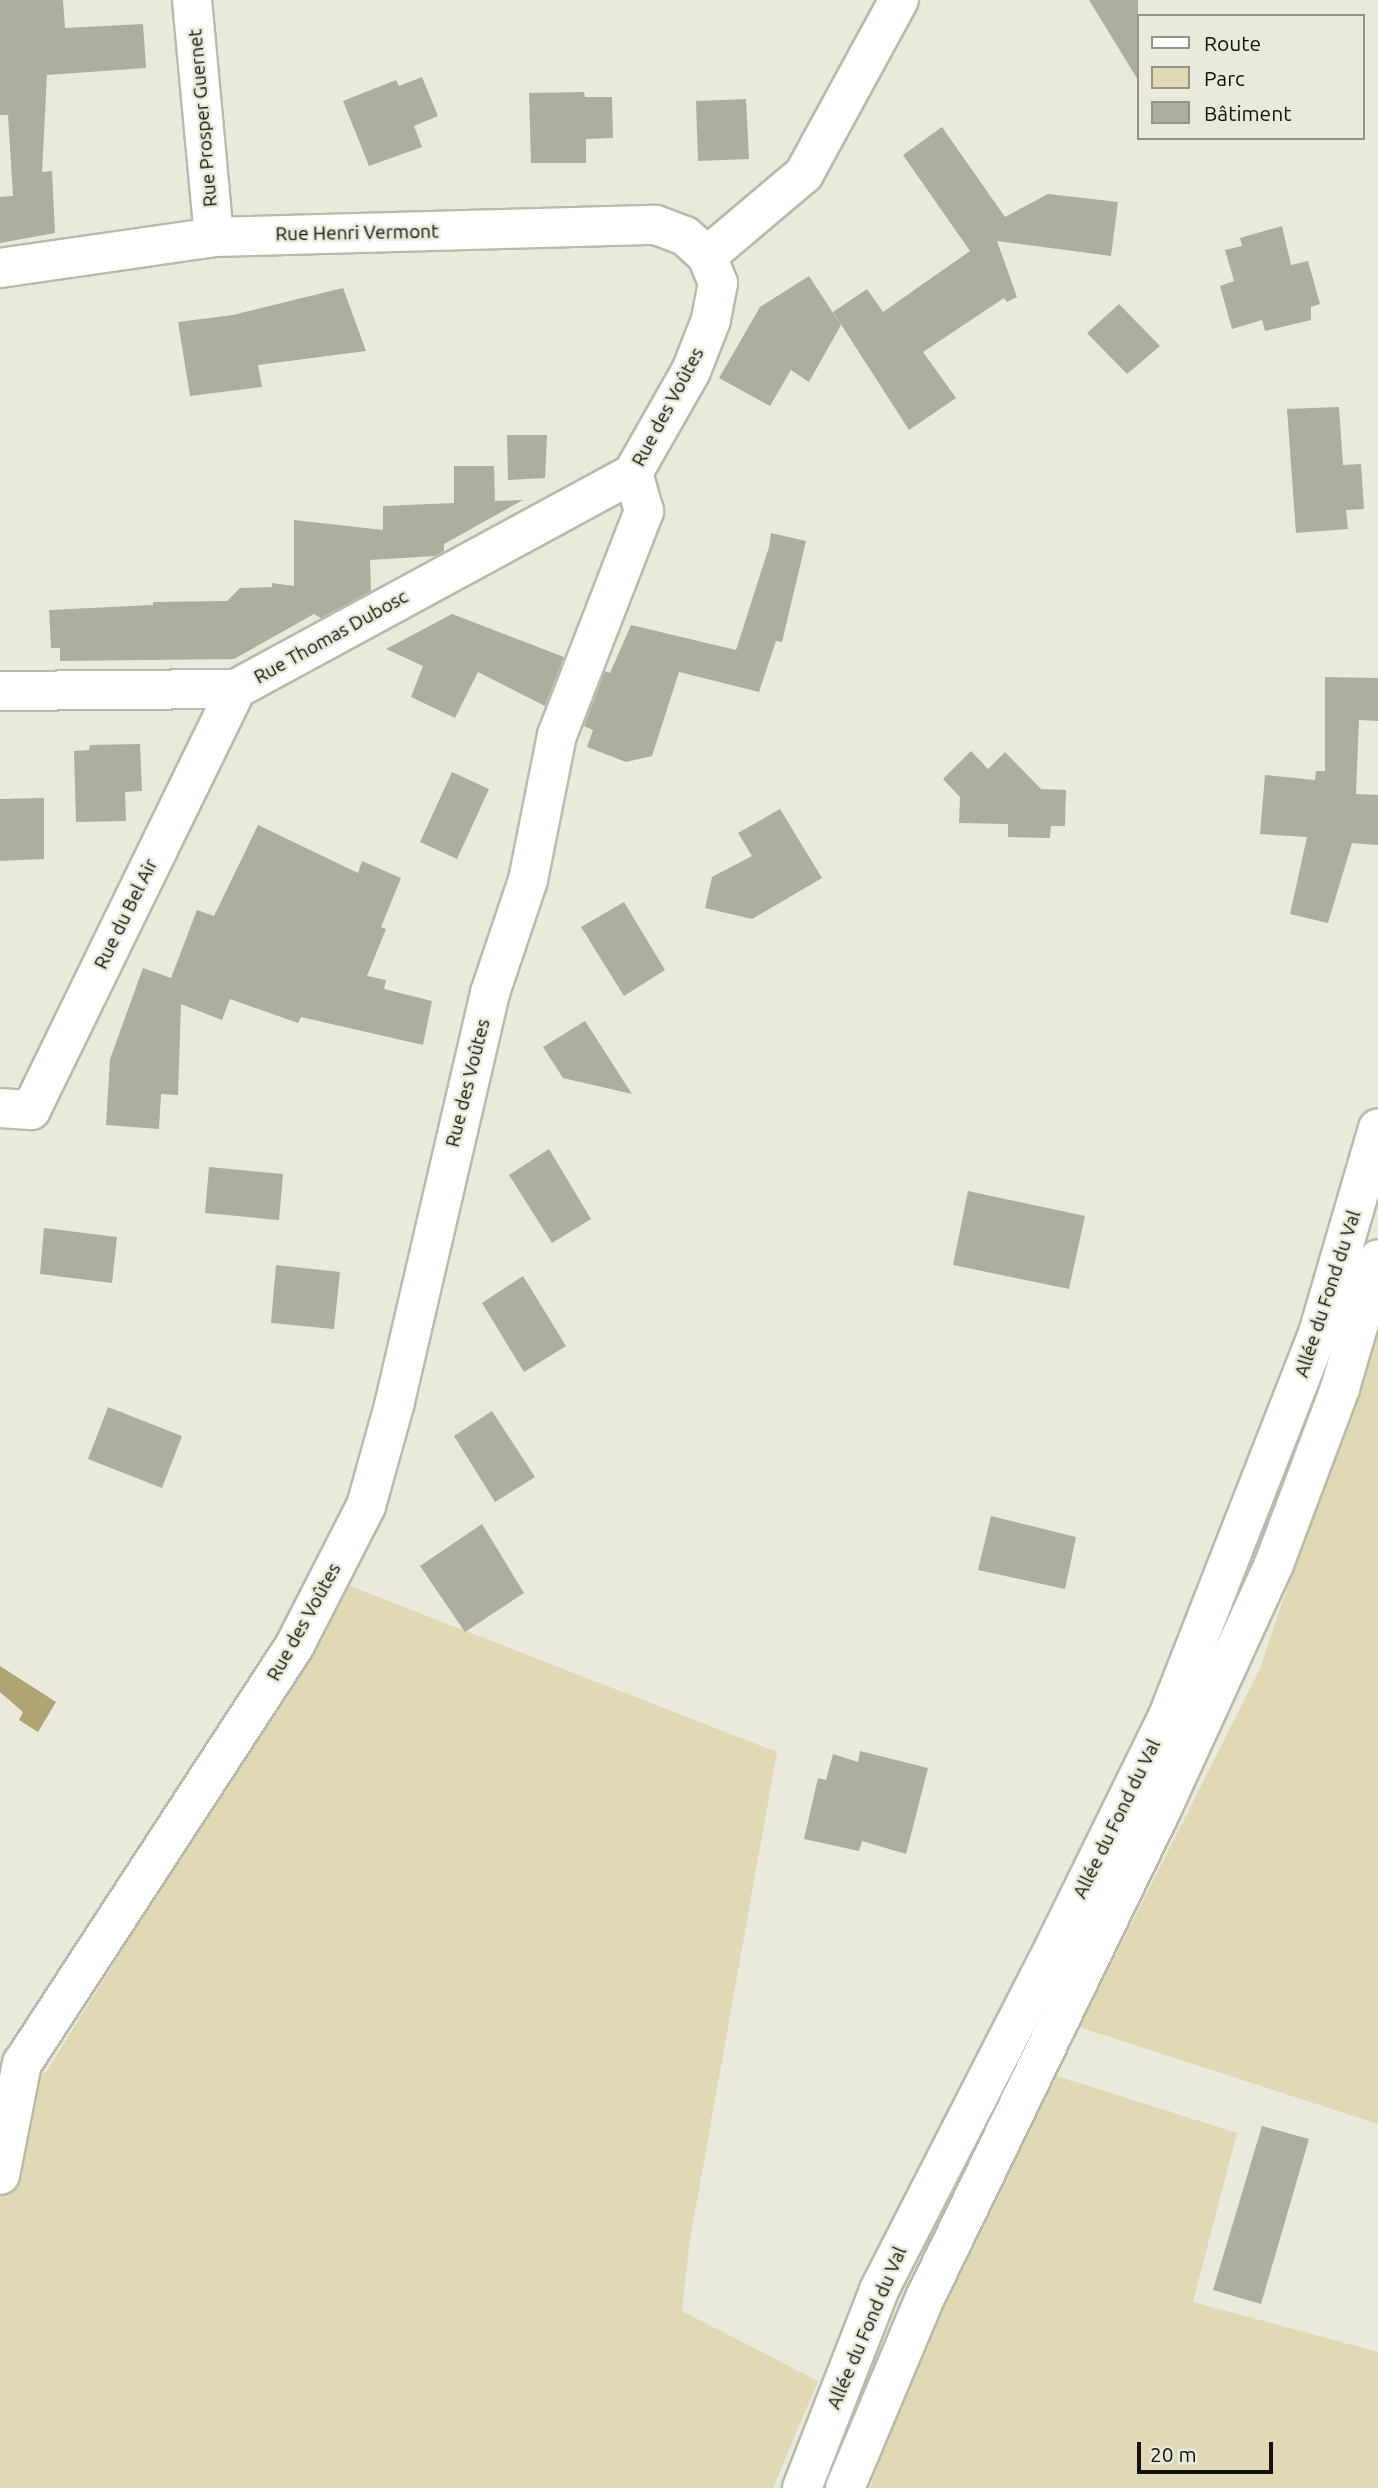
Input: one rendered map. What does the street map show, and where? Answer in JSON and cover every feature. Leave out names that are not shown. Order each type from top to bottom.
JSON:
[{"type":"street","name":"Rue Prosper Guernet","points":[[192,0],[214,237]]},
{"type":"street","points":[[707,256],[804,174],[899,0]]},
{"type":"street","name":"Rue Henri Vermont","points":[[0,268],[214,237],[656,225],[685,236],[707,256]]},
{"type":"street","name":"Rue des Voûtes","points":[[0,2175],[11,2054],[295,1645],[366,1506],[395,1402],[490,993],[528,880],[557,735],[644,511],[633,473],[691,372],[711,320],[718,283],[707,256]]},
{"type":"street","name":"Rue Thomas Dubosc","points":[[0,691],[236,689],[633,473]]},
{"type":"street","name":"Rue du Bel Air","points":[[0,1108],[31,1110],[236,689]]},
{"type":"street","name":"Allée du Fond du Val","points":[[802,2488],[879,2290],[1046,1964],[1168,1716],[1319,1330],[1378,1128]]},
{"type":"street","points":[[845,2488],[925,2298],[1161,1811],[1273,1564],[1340,1388],[1378,1259]]},
{"type":"green space","points":[[1378,1315],[1378,2124],[1079,2027],[1260,1669]]},
{"type":"green space","points":[[350,1586],[777,1752],[689,2246],[682,2311],[818,2381],[773,2488],[0,2488],[0,2094],[46,2072]]},
{"type":"green space","points":[[1054,2075],[1237,2133],[1193,2302],[1378,2352],[1378,2488],[870,2488],[915,2360]]},
{"type":"shaded area","points":[[0,1666],[56,1702],[38,1732],[19,1720],[23,1712],[0,1692]]},
{"type":"building","points":[[0,0],[63,0],[65,28],[143,24],[146,68],[47,75],[42,172],[52,171],[55,233],[0,243],[0,197],[13,196],[8,115],[0,115]]},
{"type":"building","points":[[1089,0],[1138,0],[1136,77]]},
{"type":"building","points":[[422,77],[438,116],[414,126],[422,147],[369,166],[343,101],[396,80],[399,86]]},
{"type":"building","points":[[584,92],[585,97],[612,97],[613,138],[586,139],[586,163],[531,163],[529,93]]},
{"type":"building","points":[[746,99],[749,159],[698,161],[696,101]]},
{"type":"building","points":[[942,127],[1005,217],[1048,194],[1118,202],[1111,256],[997,241],[1017,297],[1007,302],[1004,298],[923,352],[956,398],[909,430],[833,312],[867,289],[883,312],[970,251],[903,155]]},
{"type":"building","points":[[1282,226],[1291,265],[1308,261],[1320,304],[1311,307],[1311,320],[1265,331],[1262,320],[1232,329],[1220,286],[1234,281],[1225,250],[1242,246],[1240,238]]},
{"type":"building","points":[[809,276],[841,325],[809,382],[791,370],[770,406],[719,378],[760,307]]},
{"type":"building","points":[[343,288],[366,351],[258,365],[262,387],[190,396],[178,322],[233,315]]},
{"type":"building","points":[[1119,304],[1160,346],[1127,374],[1087,333]]},
{"type":"building","points":[[1339,407],[1343,465],[1361,464],[1364,509],[1346,510],[1348,529],[1296,533],[1287,409]]},
{"type":"building","points":[[507,435],[547,435],[545,478],[508,480]]},
{"type":"building","points":[[454,466],[494,466],[495,501],[523,500],[444,544],[444,551],[435,556],[370,560],[371,591],[321,618],[314,614],[234,659],[60,661],[60,648],[51,648],[49,610],[153,605],[153,602],[227,601],[240,588],[272,587],[272,583],[294,586],[294,520],[383,530],[383,506],[454,503]]},
{"type":"building","points":[[771,533],[806,541],[782,642],[776,641],[759,692],[679,672],[652,756],[626,762],[587,747],[593,730],[584,726],[605,671],[610,673],[631,625],[736,650]]},
{"type":"building","points":[[452,614],[564,657],[545,706],[478,672],[455,718],[411,697],[423,666],[386,649]]},
{"type":"building","points":[[1325,677],[1378,678],[1378,721],[1359,720],[1356,794],[1378,795],[1378,845],[1352,843],[1328,923],[1290,914],[1307,837],[1260,834],[1265,775],[1315,780],[1316,771],[1325,771]]},
{"type":"building","points":[[140,744],[142,791],[125,792],[126,821],[76,822],[74,751],[89,750],[90,745]]},
{"type":"building","points":[[971,751],[988,769],[1005,752],[1041,789],[1066,790],[1065,826],[1051,826],[1050,838],[1008,837],[1008,824],[959,823],[960,797],[943,779]]},
{"type":"building","points":[[452,772],[489,789],[457,859],[420,842]]},
{"type":"building","points":[[44,798],[44,859],[0,861],[0,799]]},
{"type":"building","points":[[780,809],[822,878],[752,919],[705,908],[712,877],[752,856],[738,833]]},
{"type":"building","points":[[258,825],[358,873],[362,861],[401,878],[381,927],[386,929],[367,976],[386,980],[384,989],[432,1001],[423,1045],[301,1017],[298,1023],[230,999],[222,1020],[181,1004],[178,1095],[161,1094],[159,1129],[106,1125],[110,1059],[143,968],[171,978],[197,910],[214,916]]},
{"type":"building","points":[[624,902],[665,970],[624,996],[581,927]]},
{"type":"building","points":[[585,1021],[632,1094],[563,1078],[543,1047]]},
{"type":"building","points":[[549,1149],[591,1219],[552,1243],[509,1175]]},
{"type":"building","points":[[209,1167],[283,1174],[279,1220],[205,1213]]},
{"type":"building","points":[[968,1191],[1085,1216],[1069,1289],[953,1265]]},
{"type":"building","points":[[44,1228],[117,1237],[112,1283],[40,1274]]},
{"type":"building","points":[[276,1265],[340,1272],[334,1329],[271,1323]]},
{"type":"building","points":[[523,1276],[566,1346],[524,1372],[482,1303]]},
{"type":"building","points":[[108,1407],[182,1436],[162,1488],[88,1459]]},
{"type":"building","points":[[492,1411],[535,1477],[495,1502],[454,1436]]},
{"type":"building","points":[[991,1516],[1076,1537],[1065,1589],[978,1570]]},
{"type":"building","points":[[482,1524],[524,1593],[465,1632],[420,1566]]},
{"type":"building","points":[[860,1751],[928,1768],[906,1854],[862,1841],[859,1851],[804,1839],[818,1778],[826,1780],[833,1754],[858,1762]]},
{"type":"building","points":[[1262,2126],[1309,2139],[1261,2304],[1213,2290]]}]
